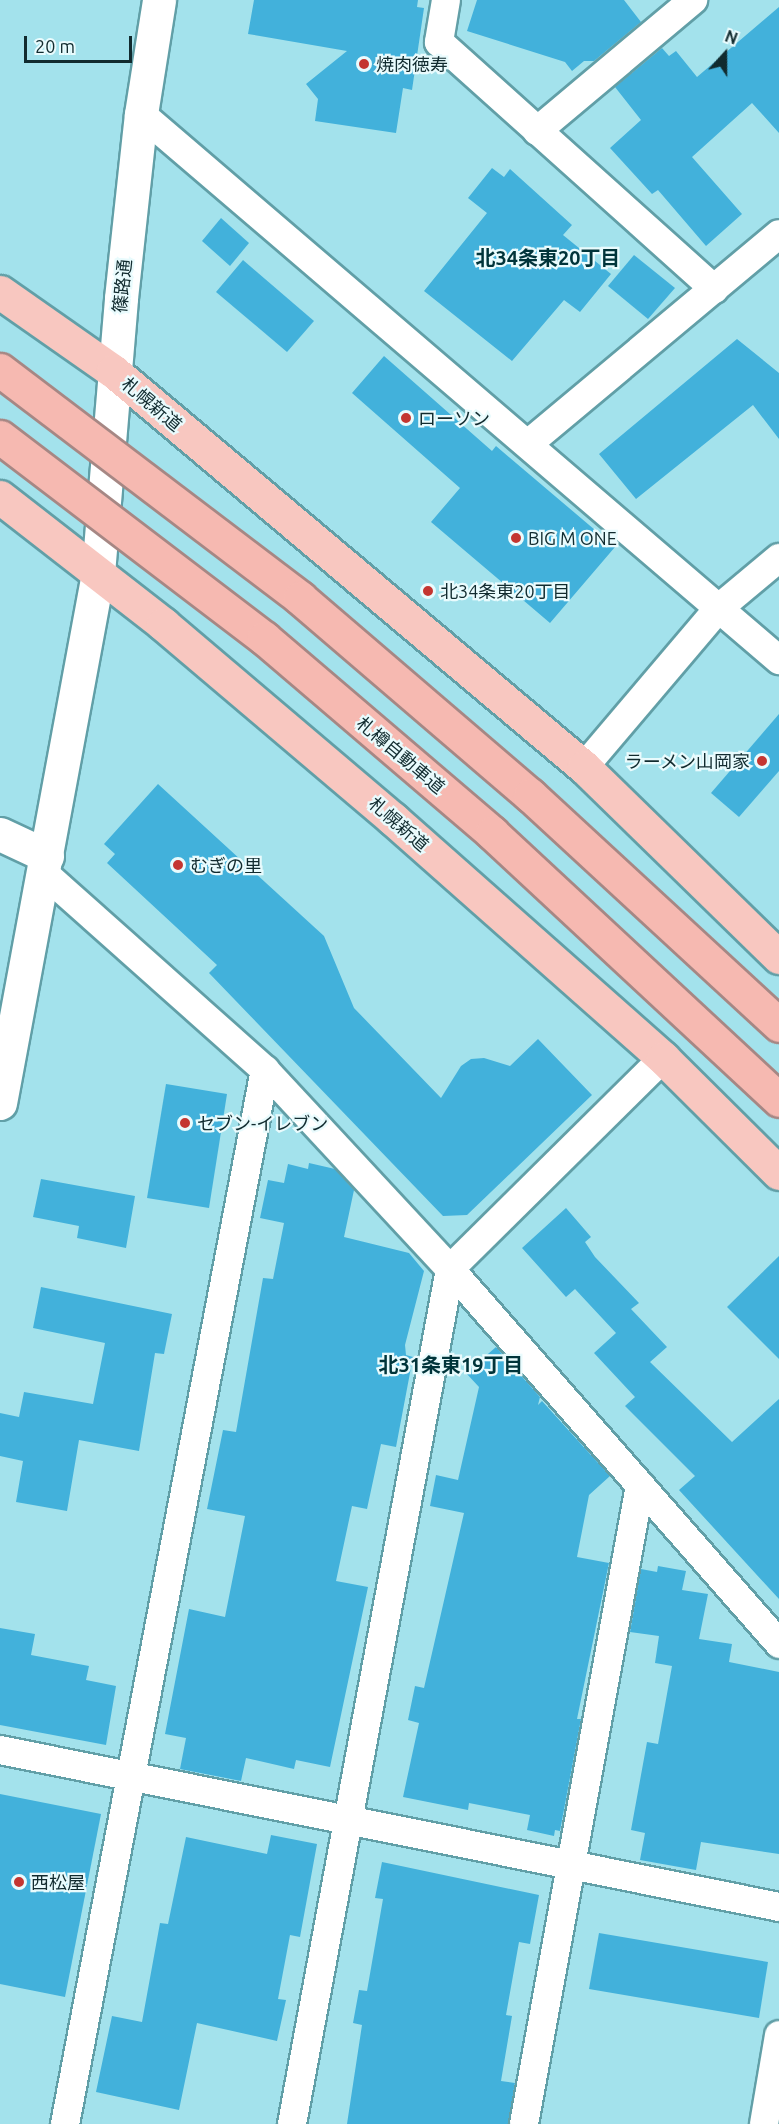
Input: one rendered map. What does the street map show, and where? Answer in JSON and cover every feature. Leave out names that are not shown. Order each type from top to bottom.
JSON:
[{"type":"highway","name":"札幌新道","points":[[0,292],[113,371],[584,767],[779,957]]},
{"type":"highway","points":[[0,370],[300,598],[530,795],[779,1025]]},
{"type":"highway","name":"札樽自動車道","points":[[0,437],[264,638],[492,833],[779,1100]]},
{"type":"highway","name":"札幌新道","points":[[0,497],[98,573],[393,819],[663,1058],[779,1173]]},
{"type":"street","name":"篠路通","points":[[0,1103],[46,865],[98,573],[113,371],[141,114],[159,0]]},
{"type":"street","points":[[446,0],[439,42],[714,289]]},
{"type":"street","points":[[537,131],[693,0]]},
{"type":"street","points":[[141,114],[779,660]]},
{"type":"street","points":[[528,444],[779,234]]},
{"type":"street","points":[[584,767],[719,608],[779,558]]},
{"type":"street","points":[[0,834],[46,865],[264,1070],[450,1269],[779,1644]]},
{"type":"street","points":[[292,2124],[450,1269],[663,1058]]},
{"type":"street","points":[[65,2124],[264,1070]]},
{"type":"street","points":[[524,2124],[640,1485]]},
{"type":"street","points":[[0,1750],[571,1867],[779,1907]]},
{"type":"street","points":[[764,2124],[779,2035]]},
{"type":"building","points":[[254,0],[418,0],[417,7],[424,8],[412,90],[403,88],[396,133],[315,121],[318,99],[306,84],[347,51],[248,34]]},
{"type":"building","points":[[477,0],[624,0],[641,22],[594,61],[584,61],[572,71],[565,62],[467,31]]},
{"type":"building","points":[[779,7],[779,133],[752,103],[692,157],[742,214],[706,246],[658,190],[652,194],[610,148],[641,120],[615,87],[662,48],[669,56],[676,51],[697,77]]},
{"type":"building","points":[[492,168],[504,177],[510,169],[572,225],[563,235],[611,274],[580,312],[564,300],[512,361],[424,291],[487,213],[468,198]]},
{"type":"building","points":[[221,218],[249,243],[230,266],[202,241]]},
{"type":"building","points":[[634,255],[675,288],[648,319],[608,286]]},
{"type":"building","points":[[243,260],[314,321],[287,352],[216,292]]},
{"type":"building","points":[[737,339],[779,373],[779,439],[753,405],[636,499],[599,454]]},
{"type":"building","points":[[384,356],[492,451],[496,446],[615,547],[550,623],[431,522],[460,488],[352,393]]},
{"type":"building","points":[[779,714],[779,771],[739,817],[711,793]]},
{"type":"building","points":[[158,784],[324,936],[354,1008],[441,1098],[461,1066],[471,1059],[484,1058],[510,1066],[538,1039],[592,1095],[467,1215],[443,1216],[209,973],[217,965],[107,863],[115,854],[104,844]]},
{"type":"building","points":[[166,1084],[227,1094],[209,1208],[147,1198]]},
{"type":"building","points":[[309,1163],[335,1169],[354,1190],[344,1237],[409,1253],[424,1271],[405,1345],[406,1355],[413,1357],[396,1447],[381,1444],[367,1509],[352,1506],[336,1581],[368,1587],[330,1767],[296,1760],[294,1769],[246,1758],[241,1781],[180,1769],[186,1738],[165,1734],[189,1609],[225,1617],[245,1516],[207,1509],[223,1430],[236,1432],[263,1278],[273,1279],[284,1223],[260,1218],[268,1180],[284,1183],[288,1164],[308,1169]]},
{"type":"building","points":[[41,1179],[135,1196],[126,1248],[77,1238],[79,1226],[33,1217]]},
{"type":"building","points":[[566,1208],[591,1237],[585,1242],[595,1257],[639,1303],[631,1309],[667,1347],[650,1362],[732,1442],[779,1399],[779,1599],[679,1490],[695,1476],[625,1406],[635,1397],[594,1353],[616,1333],[575,1289],[566,1297],[522,1248]]},
{"type":"building","points":[[779,1256],[779,1359],[727,1307]]},
{"type":"building","points":[[41,1287],[172,1314],[164,1354],[155,1353],[139,1451],[79,1440],[67,1511],[16,1502],[23,1461],[0,1456],[0,1413],[19,1417],[24,1392],[93,1404],[105,1343],[33,1328]]},
{"type":"building","points":[[496,1347],[540,1397],[538,1405],[542,1401],[610,1476],[589,1495],[577,1557],[609,1563],[577,1719],[581,1719],[560,1831],[555,1830],[554,1836],[527,1830],[530,1815],[469,1803],[468,1810],[403,1797],[419,1723],[408,1720],[415,1686],[424,1688],[464,1513],[430,1506],[436,1475],[458,1480],[479,1387],[466,1373]]},
{"type":"building","points":[[658,1566],[686,1571],[682,1590],[708,1594],[699,1639],[732,1644],[729,1662],[779,1672],[779,1854],[701,1842],[696,1870],[640,1860],[645,1833],[631,1830],[647,1742],[658,1744],[672,1666],[655,1663],[659,1636],[630,1632],[641,1569],[657,1572]]},
{"type":"building","points":[[0,1628],[35,1634],[31,1655],[89,1666],[86,1680],[116,1686],[106,1745],[0,1725]]},
{"type":"building","points":[[0,1794],[101,1814],[65,1997],[0,1984]]},
{"type":"building","points":[[271,1835],[317,1844],[300,1937],[290,1935],[278,1999],[286,2000],[277,2041],[197,2023],[179,2110],[96,2092],[112,2016],[142,2022],[160,1923],[168,1924],[186,1837],[267,1854]]},
{"type":"building","points":[[382,1862],[539,1895],[530,1944],[519,1942],[506,2015],[512,2016],[501,2081],[515,2083],[508,2124],[347,2124],[362,2025],[353,2023],[359,1990],[367,1991],[383,1899],[375,1898]]},
{"type":"building","points":[[599,1933],[768,1962],[759,2018],[589,1989]]},
{"type":"place","name":"焼肉徳寿","points":[[364,64]]},
{"type":"place","name":"ローソン","points":[[406,418]]},
{"type":"place","name":"BIG M ONE","points":[[516,538]]},
{"type":"place","name":"北34条東20丁目","points":[[428,591]]},
{"type":"place","name":"ラーメン山岡家","points":[[762,761]]},
{"type":"place","name":"むぎの里","points":[[178,865]]},
{"type":"place","name":"セブン-イレブン","points":[[185,1123]]},
{"type":"place","name":"西松屋","points":[[19,1882]]},
{"type":"district","name":"北34条東20丁目","points":[[548,257]]},
{"type":"district","name":"北31条東19丁目","points":[[451,1364]]}]
